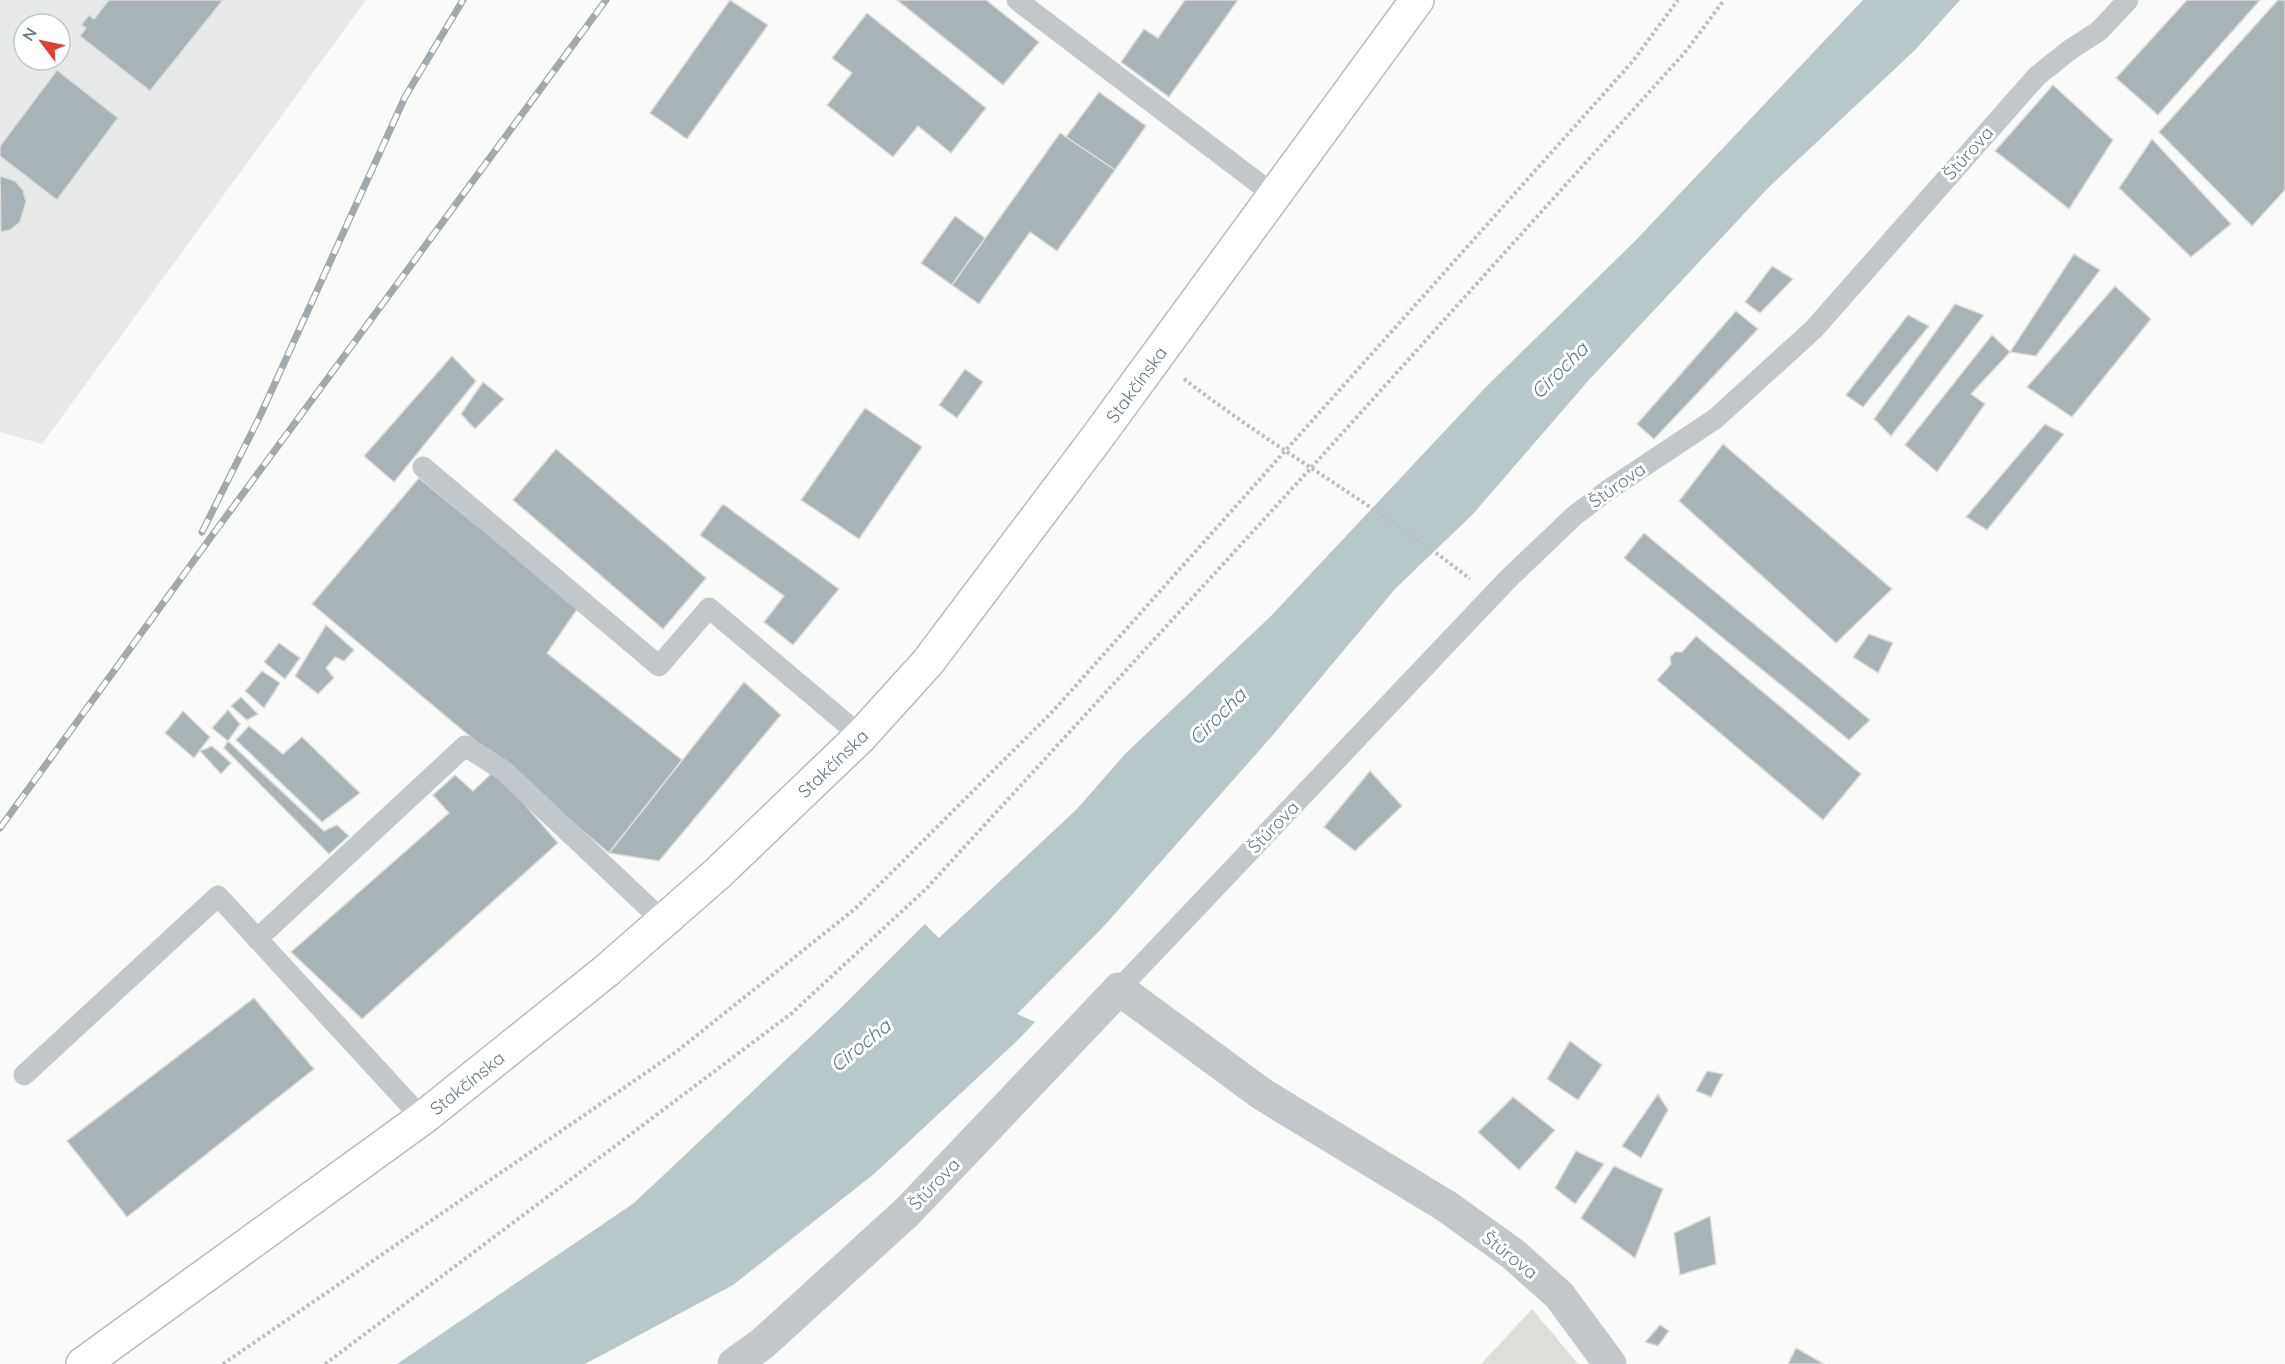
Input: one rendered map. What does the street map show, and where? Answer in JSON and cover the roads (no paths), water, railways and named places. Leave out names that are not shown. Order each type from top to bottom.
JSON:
[{"type":"main road","name":"Stakčínska","points":[[83,1364],[422,1118],[606,971],[664,922],[861,736],[928,662],[1096,439],[1417,0]]},
{"type":"street","name":"Štúrova","points":[[734,1364],[762,1344],[907,1212],[1119,989],[1262,1094],[1446,1206],[1513,1254],[1559,1295],[1610,1364]]},
{"type":"lane","points":[[1017,0],[1274,195]]},
{"type":"lane","name":"Štúrova","points":[[1119,989],[1492,596],[1574,516],[1608,490],[1715,419],[1814,329],[2037,76],[2071,49],[2099,31],[2128,0]]},
{"type":"lane","points":[[423,467],[659,666],[709,608],[861,736]]},
{"type":"lane","points":[[257,939],[465,746],[502,770],[664,922]]},
{"type":"lane","points":[[24,1075],[218,896],[422,1118]]},
{"type":"water","name":"Cirocha","points":[[1863,0],[1960,0],[1915,50],[1768,188],[1588,381],[1473,514],[1395,589],[1272,736],[1105,925],[1017,1014],[1035,1022],[874,1174],[733,1285],[585,1364],[397,1364],[634,1203],[843,1006],[925,924],[939,938],[1077,809],[1125,754],[1271,616],[1486,387],[1636,240]]},
{"type":"railway","points":[[202,532],[260,416],[405,97],[463,0]]},
{"type":"railway","points":[[0,828],[606,0]]}]
